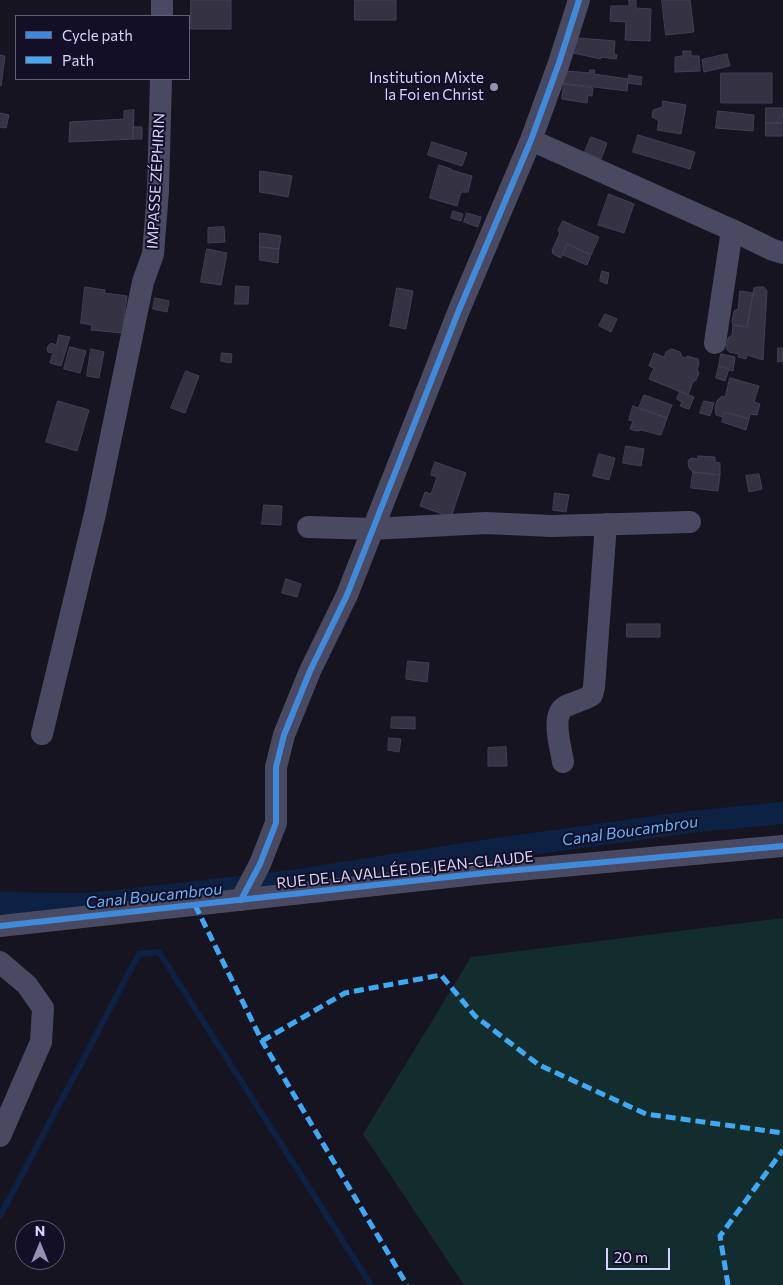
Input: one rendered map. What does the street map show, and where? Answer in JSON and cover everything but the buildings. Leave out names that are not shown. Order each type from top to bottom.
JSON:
[{"type":"street","points":[[162,0],[162,15]]},
{"type":"street","points":[[242,900],[260,864],[276,824],[276,767],[284,735],[310,671],[347,595],[459,310],[531,140],[559,64],[579,0]]},
{"type":"street","name":"IMPASSE ZÉPHIRIN","points":[[42,734],[95,514],[143,282],[152,254],[158,191],[161,80]]},
{"type":"street","points":[[531,140],[783,253]]},
{"type":"street","points":[[715,343],[732,230]]},
{"type":"street","points":[[308,527],[372,529],[486,523],[551,526],[690,522]]},
{"type":"street","points":[[563,762],[557,723],[558,715],[561,709],[592,695],[594,686],[606,524]]},
{"type":"street","name":"RUE DE LA VALLÉE DE JEAN-CLAUDE","points":[[0,926],[485,873],[783,846]]},
{"type":"street","points":[[0,962],[27,985],[43,1008],[41,1042],[0,1136]]},
{"type":"green space","points":[[783,918],[783,1285],[464,1285],[363,1134],[471,957]]},
{"type":"waterway","name":"Canal Boucambrou","points":[[0,903],[90,904],[291,881],[475,852],[690,822],[783,813]]},
{"type":"waterway","points":[[0,1216],[139,954],[159,952],[371,1285]]},
{"type":"marked path","points":[[195,905],[262,1041],[407,1285]]},
{"type":"marked path","points":[[262,1041],[345,993],[441,975],[475,1016],[539,1065],[646,1114],[783,1133]]},
{"type":"marked path","points":[[728,1285],[720,1236],[783,1150]]},
{"type":"cycle path","points":[[241,900],[260,864],[276,823],[276,767],[284,735],[310,671],[347,595],[459,310],[531,140],[559,63],[579,0]]},
{"type":"cycle path","points":[[0,926],[485,873],[783,846]]},
{"type":"place","name":"Institution Mixte la Foi en Christ","points":[[494,87]]}]
